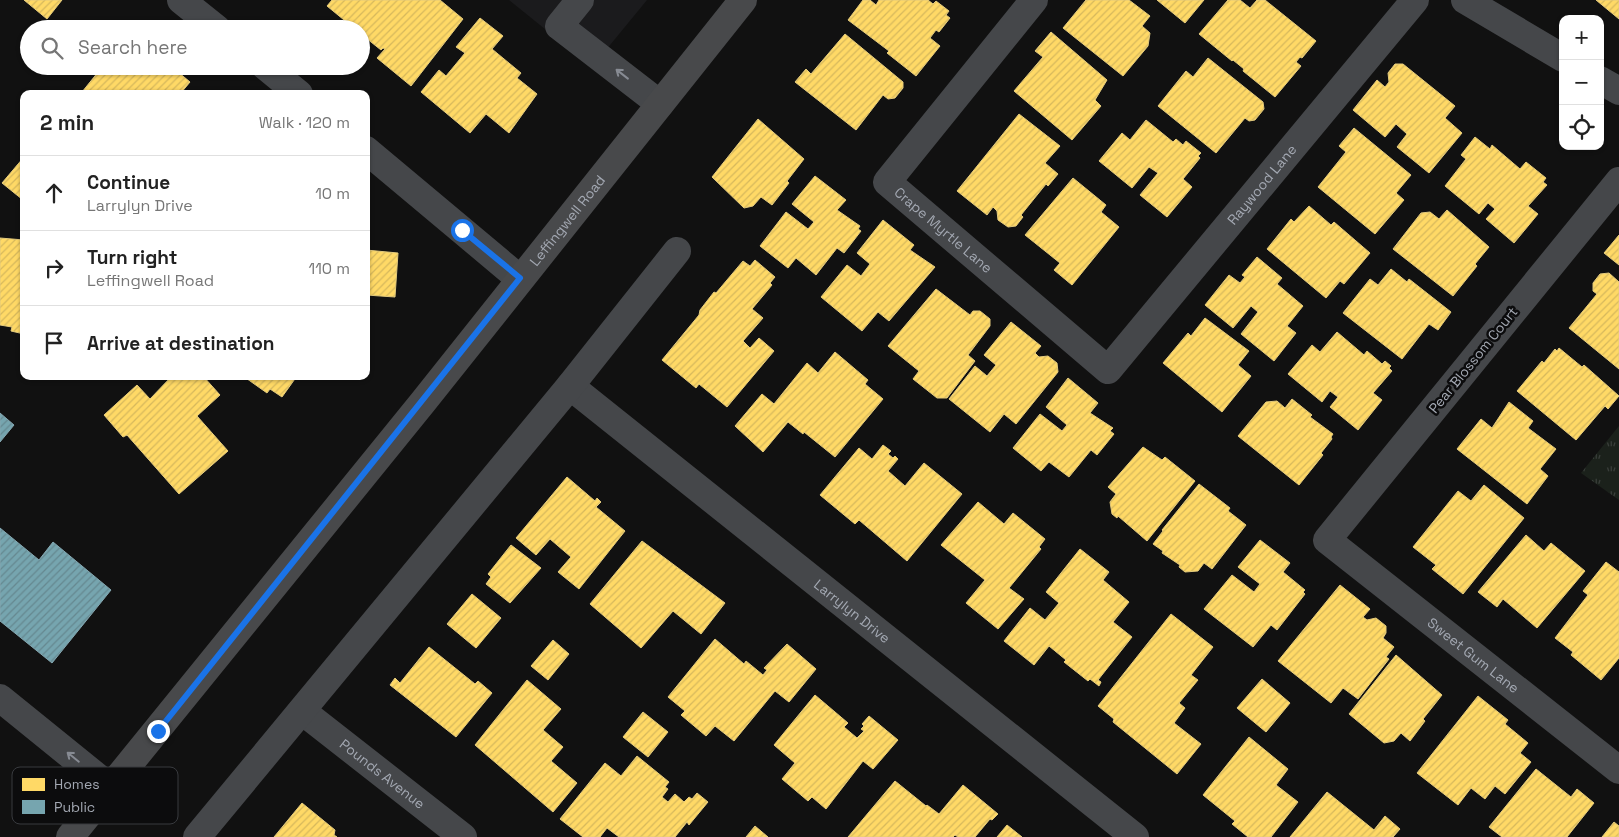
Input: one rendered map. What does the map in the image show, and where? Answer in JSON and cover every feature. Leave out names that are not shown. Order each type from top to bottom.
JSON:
[{"type":"main road","name":"Leffingwell Road","points":[[128,767],[743,0]]},
{"type":"main road","name":"Leffingwell Road","points":[[70,837],[81,824]]},
{"type":"street","points":[[181,0],[207,20]]},
{"type":"street","points":[[580,0],[559,26],[660,104]]},
{"type":"street","name":"Crape Myrtle Lane","points":[[1034,0],[887,182],[1108,370]]},
{"type":"street","name":"Raywood Lane","points":[[1108,370],[1415,0]]},
{"type":"street","points":[[1465,0],[1559,56]]},
{"type":"street","points":[[276,75],[294,90]]},
{"type":"street","points":[[1604,82],[1619,91]]},
{"type":"street","points":[[370,153],[520,278]]},
{"type":"street","name":"Pear Blossom Court","points":[[1327,540],[1619,181]]},
{"type":"street","points":[[197,837],[570,386],[677,251]]},
{"type":"street","name":"Larrylyn Drive","points":[[570,386],[1135,837]]},
{"type":"street","name":"Sweet Gum Lane","points":[[1327,540],[1619,770]]},
{"type":"street","points":[[0,698],[85,767]]},
{"type":"street","name":"Pounds Avenue","points":[[302,711],[463,837]]},
{"type":"shaded area","points":[[509,0],[647,0],[592,67]]},
{"type":"green space","points":[[1619,426],[1619,500],[1581,473]]},
{"type":"building: Homes","points":[[24,0],[62,0],[47,19]]},
{"type":"building: Homes","points":[[332,0],[440,0],[463,19],[411,86],[377,58],[385,49],[381,50],[370,41],[370,20],[344,20],[327,6]]},
{"type":"building: Homes","points":[[863,0],[870,0],[876,5],[879,0],[928,0],[933,4],[936,1],[949,11],[946,15],[950,18],[939,32],[936,30],[930,38],[940,46],[916,76],[887,53],[889,51],[848,20]]},
{"type":"building: Homes","points":[[1086,0],[1129,0],[1150,16],[1142,26],[1150,33],[1148,46],[1123,76],[1063,28]]},
{"type":"building: Homes","points":[[1157,0],[1204,0],[1185,23]]},
{"type":"building: Homes","points":[[1228,0],[1240,0],[1250,8],[1257,0],[1265,0],[1316,41],[1302,58],[1300,57],[1296,62],[1301,66],[1275,97],[1243,71],[1244,69],[1199,34]]},
{"type":"building: Homes","points":[[1596,0],[1619,0],[1619,19]]},
{"type":"building: Homes","points":[[480,18],[503,36],[492,49],[521,73],[517,78],[537,94],[509,133],[486,114],[470,133],[421,92],[439,70],[446,76],[465,53],[456,47]]},
{"type":"building: Homes","points":[[1051,32],[1107,80],[1095,100],[1101,106],[1072,140],[1014,91],[1043,57],[1035,51]]},
{"type":"building: Homes","points":[[845,34],[903,82],[903,88],[895,98],[888,99],[883,95],[856,130],[795,82],[806,69],[811,74]]},
{"type":"building: Homes","points":[[1208,58],[1263,102],[1264,109],[1255,120],[1249,121],[1245,118],[1216,153],[1158,106],[1186,71],[1193,77]]},
{"type":"building: Homes","points":[[1395,64],[1403,64],[1455,106],[1445,118],[1462,133],[1429,173],[1397,147],[1407,134],[1396,124],[1385,137],[1353,110],[1377,80],[1385,87],[1389,82],[1388,73]]},
{"type":"building: Homes","points":[[96,75],[182,75],[190,82],[183,90],[84,90]]},
{"type":"building: Homes","points":[[1019,114],[1060,146],[1045,163],[1058,174],[1048,186],[1046,184],[1021,215],[1023,217],[1016,226],[1008,227],[998,220],[997,211],[993,207],[987,215],[957,191]]},
{"type":"building: Homes","points":[[758,119],[804,159],[772,205],[761,197],[753,206],[744,208],[712,177]]},
{"type":"building: Homes","points":[[1146,120],[1173,142],[1176,139],[1183,145],[1186,141],[1201,153],[1198,156],[1200,158],[1183,179],[1192,187],[1167,217],[1140,195],[1158,173],[1149,167],[1132,188],[1099,161],[1122,133],[1130,140]]},
{"type":"building: Homes","points":[[1354,128],[1411,175],[1396,193],[1404,200],[1375,234],[1318,187],[1346,152],[1339,146]]},
{"type":"building: Homes","points":[[1475,137],[1490,149],[1492,145],[1520,169],[1526,162],[1546,178],[1543,182],[1547,185],[1528,206],[1538,214],[1514,243],[1486,219],[1495,209],[1488,203],[1479,214],[1445,186],[1466,159],[1461,155]]},
{"type":"building: Homes","points":[[20,162],[20,198],[2,183]]},
{"type":"building: Homes","points":[[815,176],[846,200],[837,210],[860,226],[858,229],[861,231],[844,253],[837,248],[816,275],[796,258],[788,268],[760,246],[786,212],[808,229],[814,222],[792,204]]},
{"type":"building: Homes","points":[[1073,178],[1106,205],[1101,212],[1119,227],[1072,285],[1054,270],[1060,263],[1025,235]]},
{"type":"building: Homes","points":[[1309,206],[1331,225],[1334,222],[1370,253],[1344,284],[1340,281],[1326,298],[1267,249],[1291,219],[1294,222]]},
{"type":"building: Homes","points":[[1447,210],[1489,247],[1475,264],[1477,266],[1453,296],[1393,249],[1421,213],[1430,212],[1439,219]]},
{"type":"building: Homes","points":[[883,220],[914,245],[910,250],[935,267],[889,321],[878,312],[862,331],[821,297],[847,265],[861,276],[870,264],[857,253]]},
{"type":"building: Homes","points":[[1619,235],[1619,265],[1604,253]]},
{"type":"building: Homes","points":[[0,238],[20,240],[20,333],[11,331],[12,327],[0,325]]},
{"type":"building: Homes","points":[[370,250],[398,253],[395,297],[370,295]]},
{"type":"building: Homes","points":[[1257,257],[1282,278],[1277,284],[1303,306],[1287,326],[1296,333],[1274,361],[1241,334],[1258,312],[1251,306],[1233,328],[1205,305],[1229,275],[1240,283],[1245,277],[1242,275]]},
{"type":"building: Homes","points":[[755,260],[775,277],[770,283],[772,285],[752,309],[763,318],[743,341],[750,348],[759,338],[774,351],[727,407],[699,384],[696,388],[662,360],[699,315],[700,310],[714,292],[716,293],[743,261],[750,266]]},
{"type":"building: Homes","points":[[1391,269],[1407,282],[1409,279],[1451,312],[1438,330],[1429,324],[1402,359],[1343,313],[1370,279],[1378,285]]},
{"type":"building: Homes","points":[[1609,273],[1619,282],[1619,369],[1569,328],[1597,294],[1593,291],[1593,283],[1600,274]]},
{"type":"building: Homes","points":[[936,289],[970,315],[973,311],[980,311],[990,319],[990,326],[968,355],[975,361],[947,398],[937,398],[913,379],[919,371],[888,346]]},
{"type":"building: Homes","points":[[1205,318],[1249,351],[1238,365],[1251,376],[1222,412],[1163,363],[1188,333],[1191,336]]},
{"type":"building: Homes","points":[[1011,322],[1041,346],[1035,353],[1039,357],[1048,356],[1057,363],[1058,372],[1016,424],[1004,414],[990,432],[949,399],[975,366],[987,376],[996,365],[984,355]]},
{"type":"building: Homes","points":[[1337,332],[1364,355],[1367,351],[1382,364],[1385,361],[1391,366],[1389,368],[1392,371],[1373,393],[1382,400],[1358,430],[1330,407],[1338,397],[1330,391],[1322,402],[1288,374],[1312,345],[1320,352]]},
{"type":"building: Homes","points":[[1559,348],[1582,367],[1584,365],[1619,396],[1608,409],[1605,406],[1576,440],[1517,391],[1542,361],[1544,363],[1555,349],[1557,351]]},
{"type":"building: Homes","points":[[835,352],[868,380],[865,384],[883,399],[835,457],[804,432],[803,434],[788,422],[763,452],[735,426],[762,394],[774,404],[807,363],[818,373]]},
{"type":"building: Homes","points":[[1068,378],[1098,403],[1090,413],[1113,428],[1110,431],[1114,434],[1097,455],[1091,450],[1069,477],[1049,462],[1041,471],[1013,448],[1040,414],[1062,431],[1067,425],[1046,407]]},
{"type":"building: Homes","points":[[168,380],[207,380],[220,395],[197,416],[228,451],[179,494],[127,435],[123,437],[104,415],[137,385],[150,399]]},
{"type":"building: Homes","points":[[249,380],[294,380],[282,397],[270,389],[267,393]]},
{"type":"building: Homes","points":[[1292,399],[1312,415],[1310,417],[1333,434],[1332,439],[1321,453],[1323,455],[1299,485],[1238,436],[1266,402],[1277,401],[1285,408]]},
{"type":"building: Homes","points":[[1509,402],[1533,421],[1528,428],[1556,449],[1540,469],[1548,476],[1527,504],[1457,449],[1481,419],[1492,428]]},
{"type":"building: Homes","points":[[883,445],[891,451],[888,454],[898,459],[888,471],[905,486],[924,463],[962,494],[907,561],[859,520],[855,524],[820,495],[859,448],[872,459]]},
{"type":"building: Homes","points":[[1143,447],[1162,460],[1165,457],[1195,481],[1147,541],[1118,516],[1117,518],[1112,514],[1110,502],[1116,494],[1108,487]]},
{"type":"building: Homes","points":[[567,477],[595,501],[597,498],[601,502],[596,507],[625,531],[579,589],[558,572],[571,557],[550,539],[536,555],[516,538]]},
{"type":"building: Homes","points":[[1199,484],[1230,508],[1228,511],[1246,525],[1212,569],[1204,563],[1198,571],[1185,572],[1179,567],[1180,565],[1162,553],[1163,551],[1153,544]]},
{"type":"building: Homes","points":[[1484,485],[1524,518],[1463,594],[1432,569],[1436,565],[1413,547],[1458,491],[1471,501]]},
{"type":"building: Homes","points":[[978,502],[1004,524],[1013,513],[1045,539],[1039,547],[1041,549],[1009,588],[1024,599],[998,629],[966,603],[985,580],[941,545]]},
{"type":"building: Homes","points":[[1526,535],[1544,551],[1551,543],[1585,571],[1537,628],[1503,599],[1497,607],[1478,592]]},
{"type":"building: Homes","points":[[1260,540],[1290,563],[1283,572],[1305,590],[1303,592],[1305,594],[1277,630],[1271,625],[1253,647],[1204,609],[1232,575],[1254,592],[1260,584],[1238,567]]},
{"type":"building: Homes","points":[[642,541],[725,603],[701,634],[673,611],[641,648],[590,604]]},
{"type":"building: Homes","points":[[511,545],[541,568],[510,603],[486,584],[491,577],[488,574]]},
{"type":"building: Homes","points":[[1080,549],[1109,572],[1103,580],[1129,602],[1113,622],[1132,637],[1098,680],[1101,682],[1099,686],[1090,679],[1088,681],[1064,662],[1066,660],[1049,646],[1034,665],[1004,641],[1030,608],[1045,620],[1059,603],[1046,592]]},
{"type":"building: Homes","points":[[1606,562],[1619,572],[1619,658],[1601,680],[1571,655],[1573,652],[1555,638],[1588,595],[1583,591]]},
{"type":"building: Homes","points":[[1340,585],[1370,609],[1363,617],[1367,620],[1376,618],[1386,626],[1386,633],[1383,638],[1394,647],[1386,657],[1389,659],[1358,699],[1343,688],[1331,703],[1278,661]]},
{"type":"building: Homes","points":[[472,594],[501,618],[476,648],[447,624]]},
{"type":"building: Homes","points":[[1171,614],[1213,647],[1191,675],[1198,680],[1179,703],[1185,708],[1174,723],[1201,744],[1177,774],[1113,722],[1114,719],[1098,706]]},
{"type":"building: Homes","points":[[715,639],[744,664],[746,661],[763,675],[767,670],[764,668],[787,644],[816,669],[789,702],[775,691],[734,741],[715,726],[706,736],[681,715],[685,711],[668,697]]},
{"type":"building: Homes","points":[[553,640],[569,654],[548,680],[531,666]]},
{"type":"building: Homes","points":[[429,647],[475,684],[478,681],[492,693],[456,737],[390,685],[395,678],[400,683]]},
{"type":"building: Homes","points":[[1396,655],[1442,695],[1423,719],[1425,721],[1410,741],[1401,733],[1394,741],[1384,743],[1349,714]]},
{"type":"building: Homes","points":[[1262,679],[1290,703],[1266,732],[1237,708]]},
{"type":"building: Homes","points":[[527,680],[561,709],[543,730],[563,747],[551,761],[577,783],[553,812],[475,745]]},
{"type":"building: Homes","points":[[815,695],[848,723],[844,727],[857,738],[864,731],[861,729],[864,726],[862,724],[869,716],[898,740],[873,769],[863,761],[826,809],[812,797],[808,801],[782,779],[795,763],[774,745]]},
{"type":"building: Homes","points":[[1478,696],[1508,720],[1505,724],[1528,743],[1520,753],[1531,762],[1505,794],[1495,786],[1485,799],[1471,788],[1458,805],[1417,773]]},
{"type":"building: Homes","points":[[643,712],[668,732],[648,757],[623,737]]},
{"type":"building: Homes","points":[[1249,737],[1288,769],[1276,785],[1298,802],[1271,837],[1248,837],[1232,824],[1235,821],[1203,795]]},
{"type":"building: Homes","points":[[637,756],[669,782],[665,787],[668,789],[662,797],[668,802],[675,794],[684,802],[689,797],[692,799],[697,793],[708,802],[689,825],[687,822],[675,837],[619,837],[607,828],[600,837],[583,837],[560,819],[605,763],[621,776]]},
{"type":"building: Homes","points":[[1536,769],[1571,797],[1577,789],[1594,803],[1567,837],[1502,837],[1489,827]]},
{"type":"building: Homes","points":[[895,781],[939,814],[963,785],[998,814],[992,820],[990,819],[975,837],[958,837],[955,835],[953,837],[848,837]]},
{"type":"building: Homes","points":[[1327,792],[1374,830],[1385,816],[1400,829],[1393,837],[1290,837]]},
{"type":"building: Homes","points":[[302,803],[335,830],[334,835],[337,837],[274,837]]},
{"type":"building: Homes","points":[[1614,822],[1619,826],[1619,837],[1602,837]]},
{"type":"building: Homes","points":[[1007,825],[1022,837],[997,837]]},
{"type":"building: Homes","points":[[755,826],[768,837],[746,837]]},
{"type":"building: Public","points":[[0,413],[14,425],[0,442]]},
{"type":"building: Public","points":[[0,528],[39,560],[53,542],[111,590],[52,663],[0,621]]},
{"type":"route","points":[[158,731],[423,402],[520,278],[462,230]]}]
